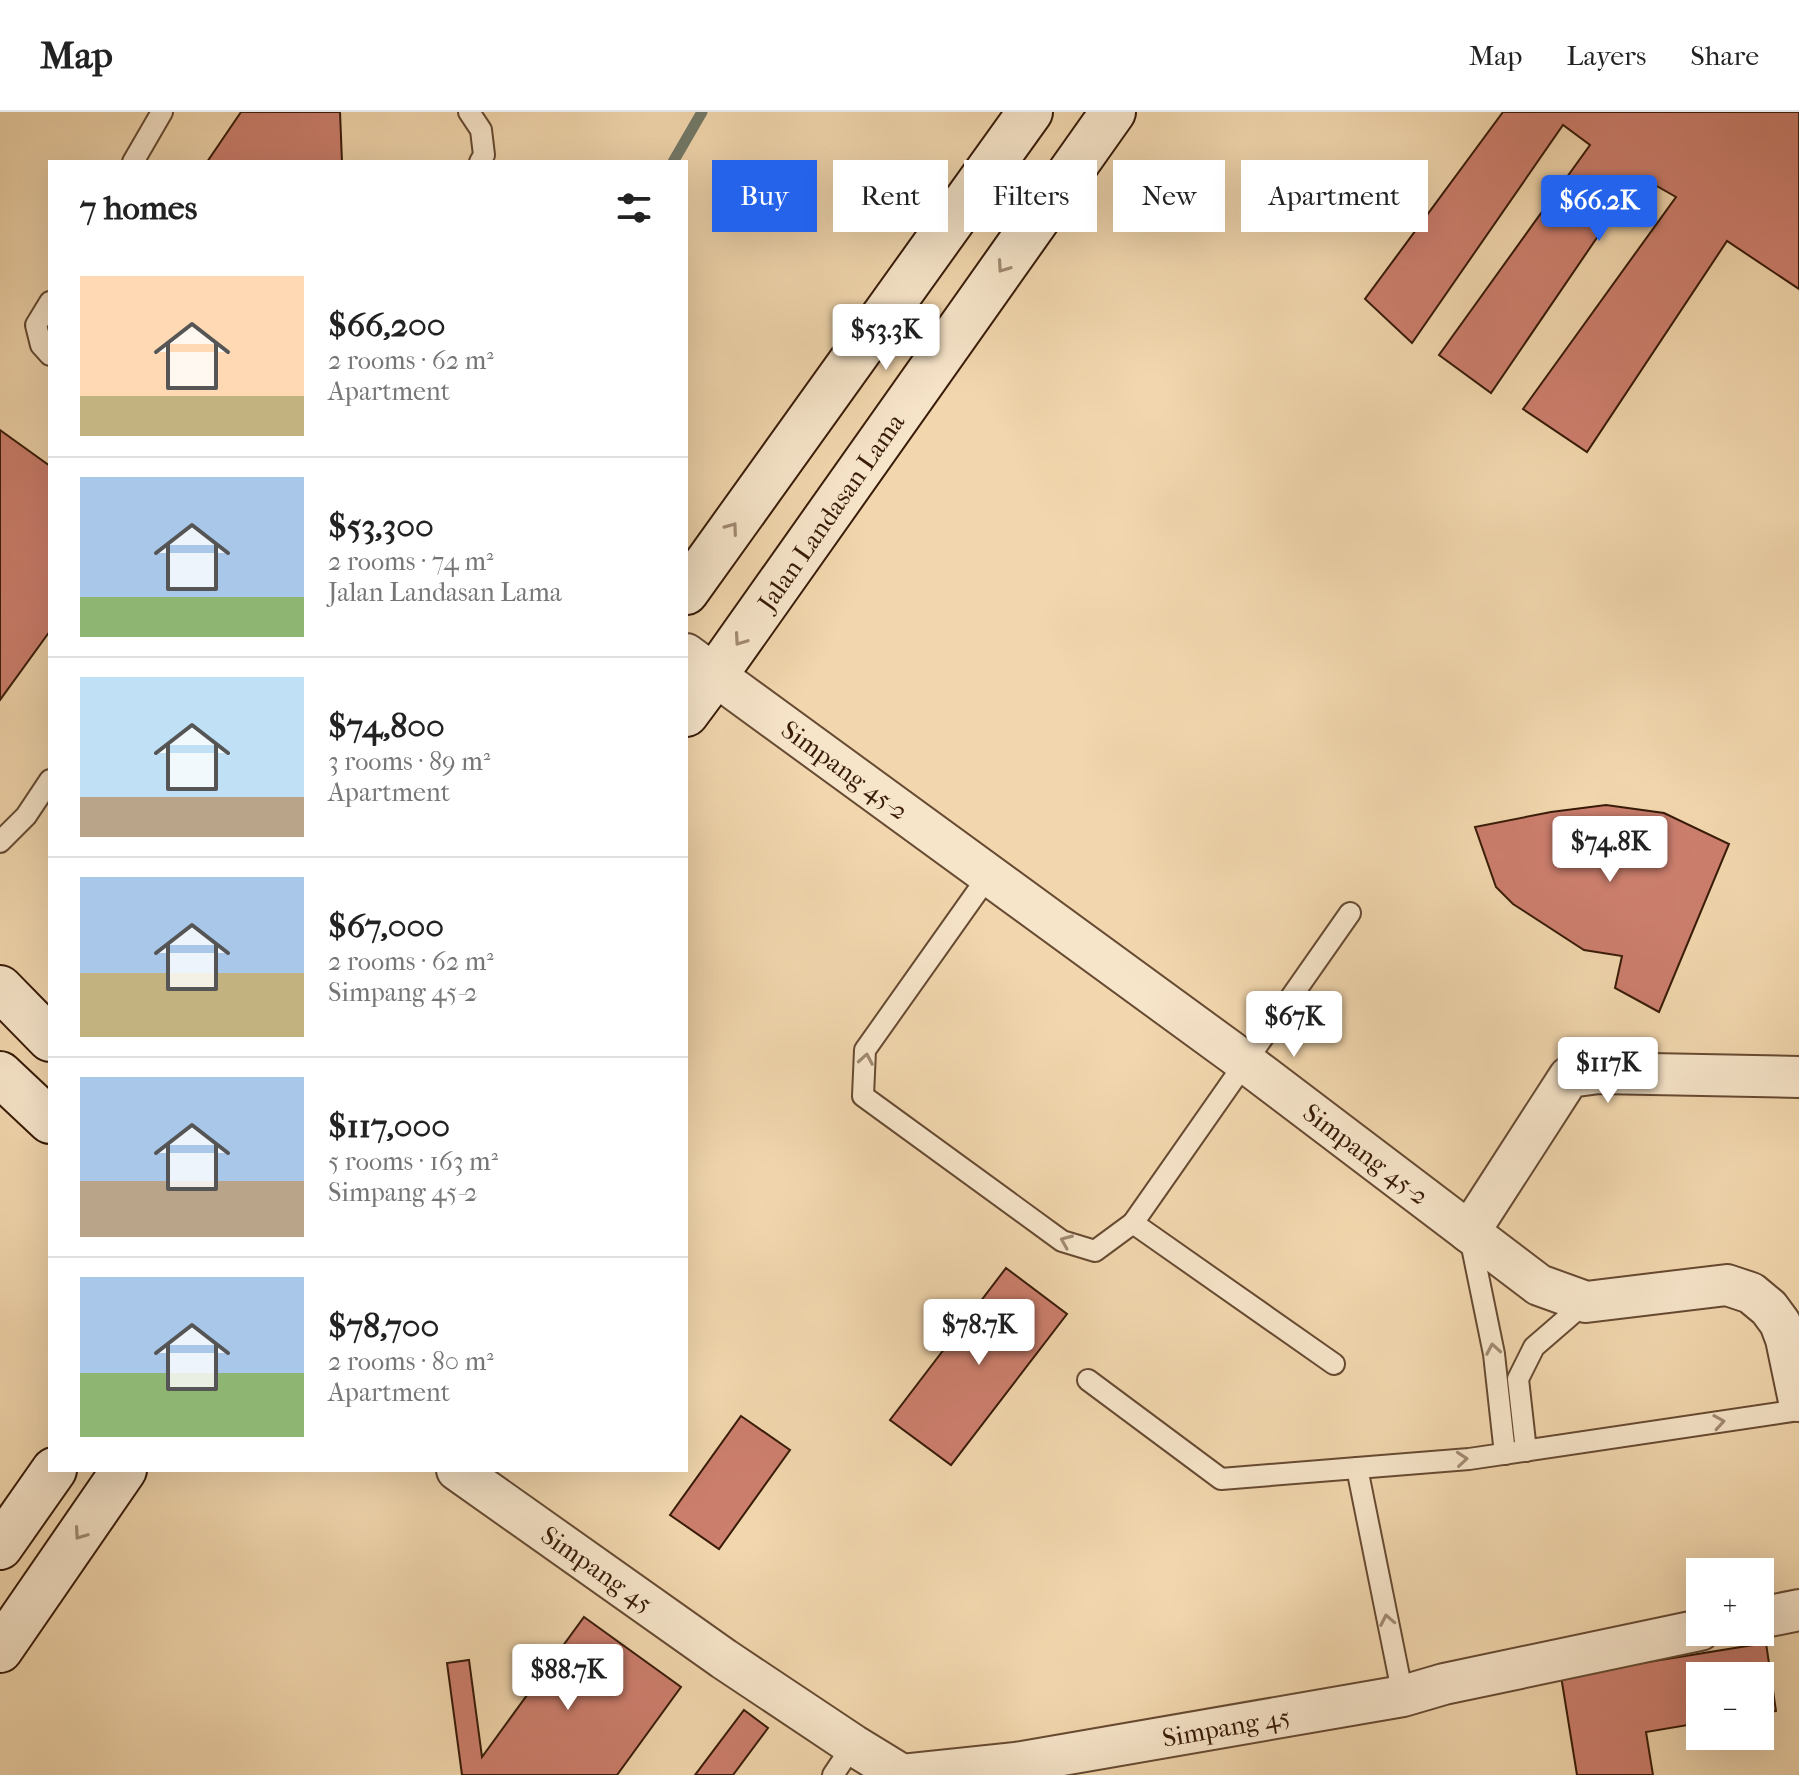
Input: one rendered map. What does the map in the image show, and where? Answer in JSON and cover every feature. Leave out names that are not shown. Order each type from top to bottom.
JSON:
[{"type":"main road","points":[[996,160],[1030,112]]},
{"type":"main road","points":[[1001,160],[1041,144],[1065,112]]},
{"type":"main road","name":"Jalan Landasan Lama","points":[[688,705],[696,670],[1113,112]]},
{"type":"main road","points":[[688,589],[964,205]]},
{"type":"main road","points":[[0,988],[48,1037]]},
{"type":"main road","points":[[0,1074],[48,1119]]},
{"type":"main road","points":[[0,1547],[53,1472]]},
{"type":"main road","points":[[0,1650],[123,1472]]},
{"type":"street","name":"Simpang 45-2","points":[[696,670],[989,875],[1245,1062],[1539,1285],[1586,1302],[1727,1285],[1751,1293],[1769,1308],[1780,1323],[1799,1401]]},
{"type":"street","points":[[1469,1232],[1569,1077],[1599,1073],[1799,1077]]},
{"type":"street","name":"Simpang 45","points":[[460,1472],[724,1659],[843,1760],[902,1775],[1016,1763],[1403,1696],[1444,1684],[1686,1633]]},
{"type":"street","points":[[1774,1615],[1799,1610]]},
{"type":"lane","points":[[134,160],[162,112]]},
{"type":"lane","points":[[469,112],[481,130],[484,155],[481,160]]},
{"type":"lane","points":[[48,305],[36,325],[41,345],[48,353]]},
{"type":"lane","points":[[0,842],[26,816],[48,783]]},
{"type":"lane","points":[[989,875],[865,1050],[863,1096],[1062,1241],[1095,1251],[1133,1223],[1350,913]]},
{"type":"lane","points":[[1133,1223],[1334,1364]]},
{"type":"lane","points":[[1469,1232],[1494,1354],[1505,1454]]},
{"type":"lane","points":[[1526,1451],[1518,1379],[1534,1347],[1586,1302]]},
{"type":"lane","points":[[1088,1380],[1221,1479],[1469,1459],[1799,1410]]},
{"type":"lane","points":[[1357,1468],[1403,1696]]},
{"type":"building","points":[[241,112],[340,112],[342,160],[208,160]]},
{"type":"building","points":[[1503,112],[1799,112],[1799,289],[1727,241],[1587,452],[1523,409],[1676,197],[1639,176],[1491,393],[1439,355],[1590,145],[1563,125],[1412,343],[1365,299],[1414,232],[1428,232],[1428,214]]},
{"type":"building","points":[[0,430],[48,465],[48,634],[0,700]]},
{"type":"building","points":[[1606,805],[1664,813],[1729,844],[1659,1012],[1615,988],[1622,956],[1584,950],[1513,904],[1496,887],[1475,827]]},
{"type":"building","points":[[1006,1268],[1067,1314],[951,1465],[890,1420]]},
{"type":"building","points":[[741,1416],[790,1450],[719,1549],[670,1515]]},
{"type":"building","points":[[584,1617],[681,1687],[617,1775],[462,1775],[447,1663],[469,1660],[482,1757]]},
{"type":"building","points":[[1747,1646],[1766,1646],[1769,1662],[1686,1662],[1686,1725],[1646,1732],[1653,1775],[1577,1775],[1561,1676]]},
{"type":"building","points":[[744,1710],[768,1728],[733,1775],[695,1775]]},
{"type":"waterway","points":[[674,160],[702,112]]}]
